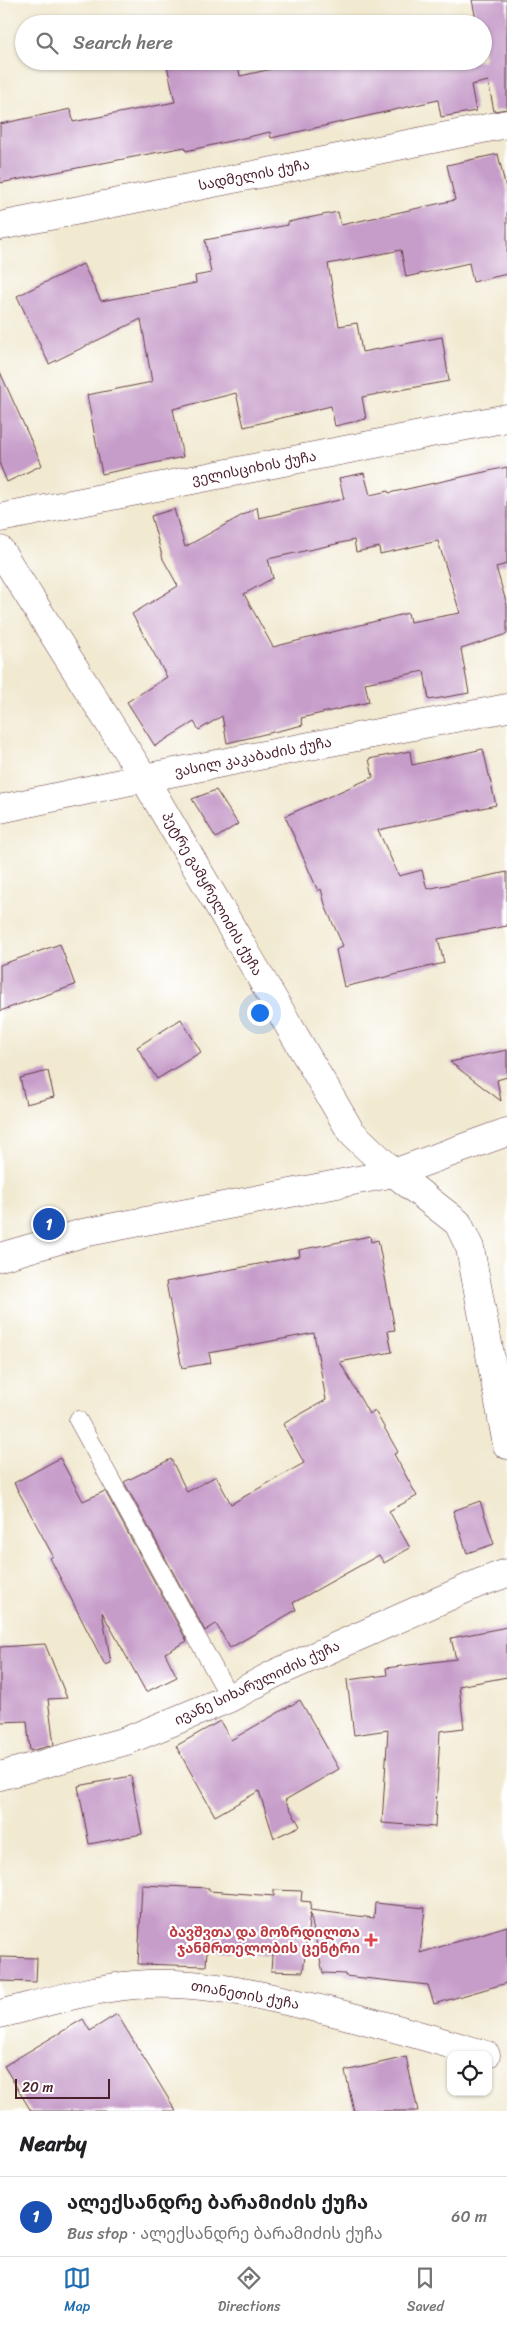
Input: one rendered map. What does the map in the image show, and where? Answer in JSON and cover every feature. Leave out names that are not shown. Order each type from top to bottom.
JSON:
[{"type":"street","name":"სადმელის ქუჩა","points":[[0,226],[507,124]]},
{"type":"street","name":"ველისციხის ქუჩა","points":[[0,518],[507,418]]},
{"type":"street","name":"პეტრე გამყრელიძის ქუჩა","points":[[0,550],[144,778],[351,1132],[394,1173],[458,1223],[470,1248],[501,1383],[507,1445]]},
{"type":"street","name":"ვასილ კაკაბაძის ქუჩა","points":[[0,809],[144,778],[507,708]]},
{"type":"street","points":[[0,1257],[83,1233],[394,1173],[507,1132]]},
{"type":"street","name":"ივანე სიხარულიძის ქუჩა","points":[[0,1776],[126,1742],[230,1698],[283,1670],[479,1583],[507,1573]]},
{"type":"street","name":"თიანეთის ქუჩა","points":[[0,2014],[83,1994],[134,1985],[199,1985],[272,1998],[369,2020],[474,2051]]},
{"type":"street","name":"თიანეთის ქუჩა","points":[[492,2056],[507,2061]]},
{"type":"lane","points":[[78,1420],[230,1698]]},
{"type":"building","points":[[472,0],[507,0],[507,109],[494,111],[488,81],[471,85],[476,111],[441,117],[438,100],[271,138],[270,132],[186,151],[185,147],[0,183],[0,124],[71,109],[73,122],[175,102],[168,70],[239,70],[240,76],[267,70],[492,70],[492,15],[475,15]]},
{"type":"building","points":[[498,154],[507,193],[507,274],[473,282],[469,263],[406,277],[401,250],[328,264],[339,326],[357,323],[362,352],[442,337],[449,381],[362,397],[366,419],[335,426],[331,406],[244,427],[236,393],[173,409],[183,457],[102,474],[87,395],[152,382],[141,319],[49,364],[17,296],[83,264],[101,301],[196,283],[195,276],[211,273],[205,240],[288,225],[288,222],[338,212],[341,225],[455,200],[447,165]]},
{"type":"building","points":[[0,372],[42,465],[7,482],[0,465]]},
{"type":"building","points":[[507,467],[507,564],[496,567],[507,605],[507,634],[461,649],[469,693],[429,700],[424,671],[365,683],[369,702],[301,718],[303,725],[227,743],[222,716],[199,730],[194,722],[155,746],[127,702],[167,677],[132,614],[178,586],[163,559],[151,516],[174,509],[185,547],[257,507],[259,518],[344,499],[339,478],[364,473],[370,495],[388,491],[389,493]],"holes":[[[354,540],[356,552],[379,547],[380,554],[438,541],[460,613],[410,622],[408,613],[273,647],[244,594],[273,578],[268,559]]]},
{"type":"building","points":[[483,749],[496,805],[378,830],[399,876],[422,870],[427,889],[507,872],[507,926],[438,939],[444,963],[344,987],[336,950],[343,946],[326,908],[321,889],[318,891],[285,816],[373,777],[369,759],[410,751],[412,765]]},
{"type":"building","points":[[216,790],[238,824],[216,838],[192,799]]},
{"type":"building","points":[[60,944],[75,985],[0,1011],[0,965]]},
{"type":"building","points":[[181,1019],[201,1052],[157,1079],[137,1047]]},
{"type":"building","points":[[507,1050],[507,1077],[497,1080],[501,1101],[450,1062]]},
{"type":"building","points":[[48,1071],[54,1097],[26,1104],[20,1078]]},
{"type":"building","points":[[370,1236],[371,1242],[378,1240],[395,1330],[388,1331],[392,1352],[340,1362],[369,1414],[375,1411],[398,1452],[394,1454],[417,1496],[389,1511],[410,1548],[384,1563],[379,1555],[293,1603],[296,1610],[230,1648],[216,1624],[205,1631],[124,1482],[171,1459],[187,1492],[216,1476],[231,1504],[304,1463],[283,1424],[326,1400],[314,1333],[209,1353],[211,1363],[182,1368],[166,1282],[300,1256],[299,1250]]},
{"type":"building","points":[[60,1458],[83,1501],[105,1491],[187,1641],[165,1653],[177,1677],[146,1692],[102,1612],[111,1663],[105,1665],[50,1558],[53,1556],[14,1483]]},
{"type":"building","points":[[480,1501],[494,1544],[467,1553],[453,1511]]},
{"type":"building","points":[[507,1627],[507,1677],[459,1686],[464,1728],[440,1731],[435,1827],[382,1823],[388,1730],[354,1735],[347,1680],[387,1675],[386,1668],[456,1659],[451,1638]]},
{"type":"building","points":[[45,1644],[67,1698],[48,1699],[54,1745],[30,1751],[27,1721],[0,1722],[0,1647]]},
{"type":"building","points":[[300,1700],[339,1769],[285,1800],[300,1826],[274,1838],[259,1791],[215,1816],[176,1746],[220,1721],[231,1740]]},
{"type":"building","points":[[131,1776],[142,1834],[89,1844],[78,1786]]},
{"type":"building","points":[[142,1885],[209,1888],[209,1891],[274,1896],[274,1890],[302,1891],[301,1901],[311,1902],[310,1910],[374,1918],[375,1903],[425,1908],[420,1953],[507,1926],[507,1983],[434,2004],[428,1985],[345,1976],[345,1974],[323,1973],[310,1913],[303,1972],[271,1971],[272,1955],[207,1950],[206,1966],[138,1964]]},
{"type":"building","points":[[0,1957],[37,1958],[36,1982],[0,1981]]},
{"type":"building","points":[[117,2014],[176,2111],[31,2111],[4,2066],[83,2019],[90,2031]]},
{"type":"building","points":[[406,2057],[418,2111],[354,2111],[345,2071]]},
{"type":"place","name":"ალექსანდრე ბარამიძის ქუჩა","points":[[49,1224]]},
{"type":"place","name":"ბავშვთა და მოზრდილთა ჯანმრთელობის ცენტრი","points":[[371,1940]]}]
